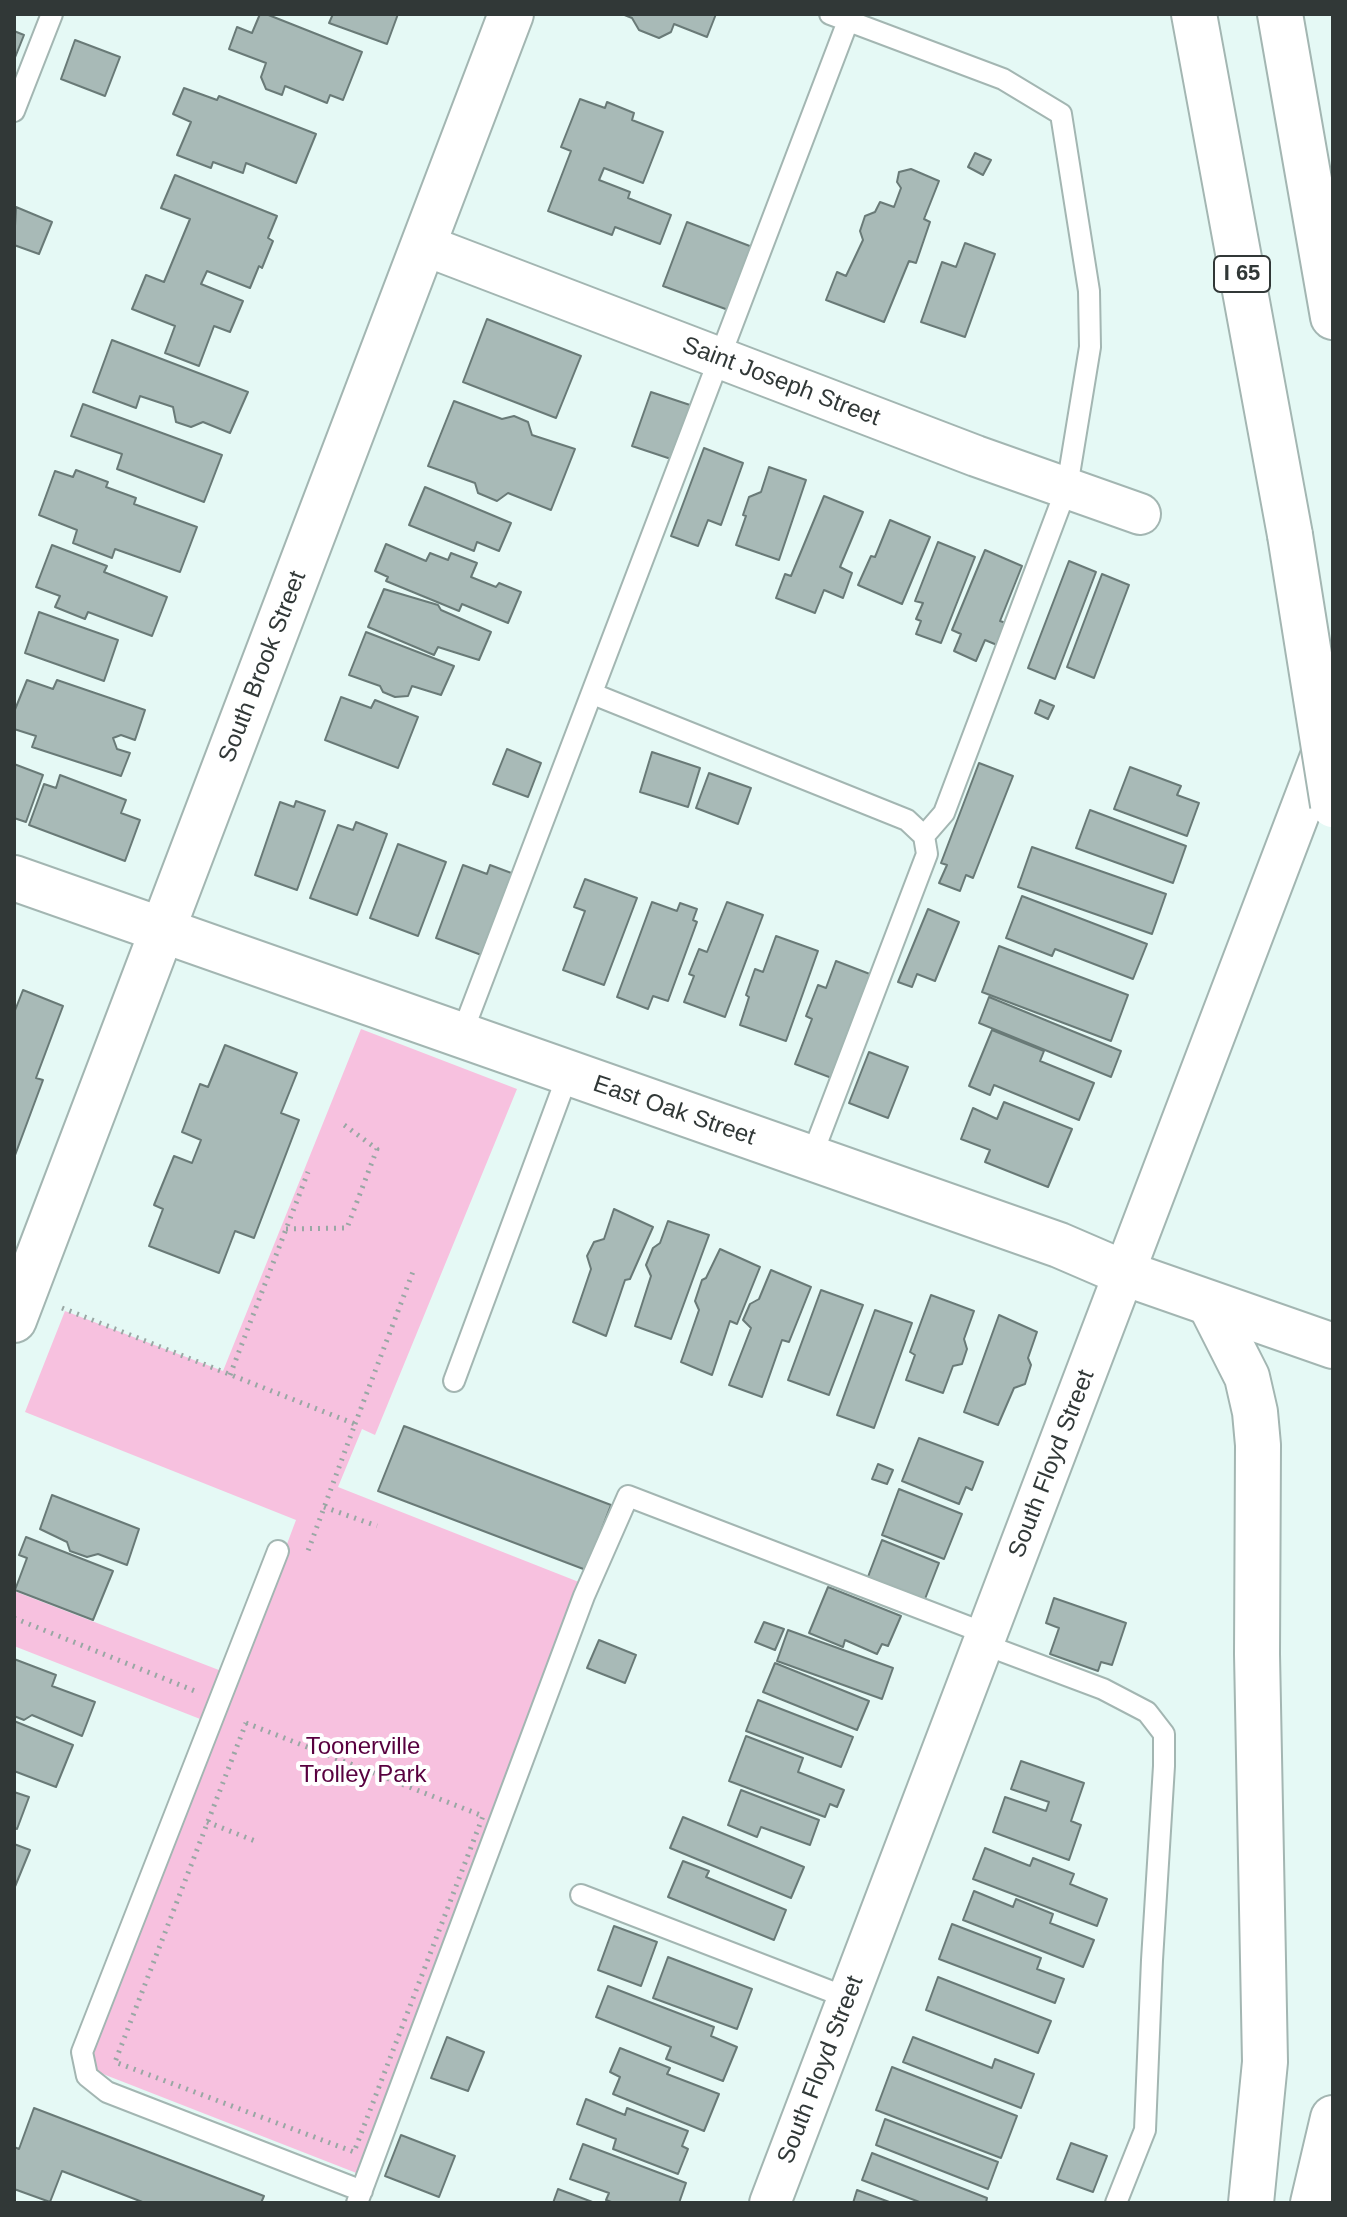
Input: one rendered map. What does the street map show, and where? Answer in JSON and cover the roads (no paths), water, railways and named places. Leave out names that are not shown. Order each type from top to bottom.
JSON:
[{"type":"main road","name":"South Brook Street","points":[[14,1320],[26,1257],[164,929],[511,14]]},
{"type":"main road","name":"I 65","points":[[1194,14],[1290,535],[1333,805]]},
{"type":"main road","points":[[1280,14],[1333,317]]},
{"type":"main road","name":"East Oak Street","points":[[14,878],[1059,1245],[1124,1273],[1333,1346]]},
{"type":"main road","points":[[1210,1304],[1247,1377],[1258,1445],[1257,1654],[1265,2062],[1251,2203]]},
{"type":"main road","points":[[1313,2203],[1333,2118]]},
{"type":"street","name":"Saint Joseph Street","points":[[424,245],[976,456],[1140,514]]},
{"type":"street","name":"South Floyd Street","points":[[770,2203],[1333,725]]},
{"type":"lane","points":[[14,111],[52,14]]},
{"type":"lane","points":[[461,1036],[720,359],[839,18],[1003,79],[1061,114],[1089,291],[1090,347],[1067,487],[944,813],[924,836]]},
{"type":"lane","points":[[593,694],[907,820],[924,836],[927,854],[811,1158]]},
{"type":"lane","points":[[454,1381],[568,1074]]},
{"type":"lane","points":[[278,1551],[82,2052],[87,2076],[107,2092],[359,2197],[584,1596],[628,1496],[1103,1689],[1147,1712],[1164,1734],[1145,2130],[1116,2203]]},
{"type":"lane","points":[[581,1895],[848,1998]]},
{"type":"park label","name":"Toonerville Trolley Park","points":[[363,1761]]}]
